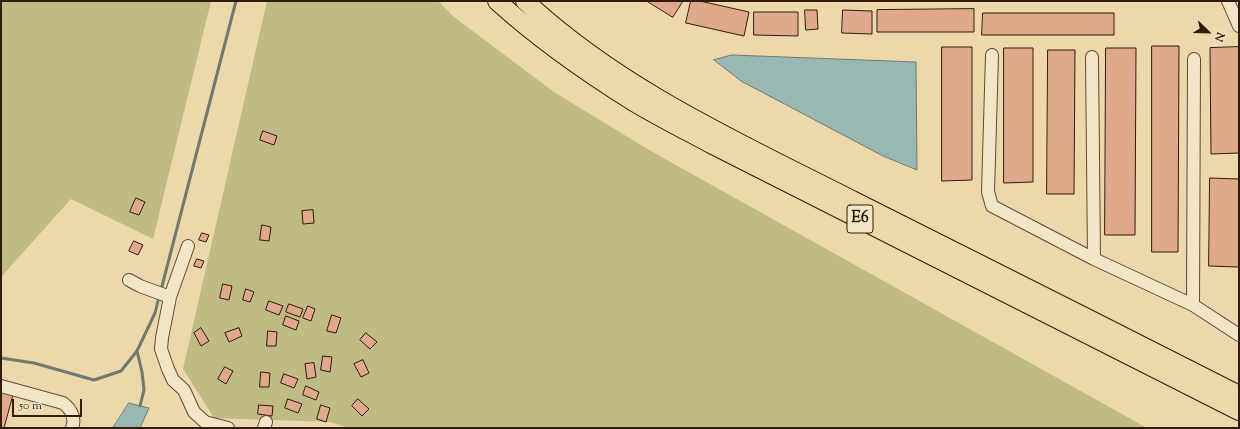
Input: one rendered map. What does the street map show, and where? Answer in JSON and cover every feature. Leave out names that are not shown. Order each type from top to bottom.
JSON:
[{"type":"highway","name":"E6","points":[[497,1],[574,63],[635,102],[711,144],[1239,411]]},
{"type":"highway","name":"E6","points":[[524,1],[582,50],[642,89],[726,136],[1239,395]]},
{"type":"street","points":[[1228,1],[1239,26]]},
{"type":"street","points":[[992,55],[988,192],[992,206],[1094,259],[1193,305],[1239,335]]},
{"type":"street","points":[[1092,57],[1094,259]]},
{"type":"street","points":[[1193,305],[1194,59]]},
{"type":"street","points":[[188,246],[170,297],[161,350],[173,380],[184,390],[194,412],[199,418],[205,422],[228,428]]},
{"type":"street","points":[[129,280],[140,286],[170,297]]},
{"type":"street","points":[[1,386],[63,403],[70,410],[73,417],[74,421],[72,428]]},
{"type":"shaded area","points":[[1,1],[211,1],[153,239],[71,199],[1,277]]},
{"type":"shaded area","points":[[267,1],[438,1],[454,17],[554,92],[649,150],[1147,428],[349,428],[330,422],[214,418],[183,369]]},
{"type":"water","points":[[732,55],[916,62],[917,170],[883,156],[741,81],[714,60]]},
{"type":"water","points":[[129,403],[149,408],[140,428],[113,428]]},
{"type":"building","points":[[647,1],[683,1],[673,17]]},
{"type":"building","points":[[691,1],[700,1],[749,12],[744,36],[686,23]]},
{"type":"building","points":[[974,9],[974,32],[877,32],[877,10]]},
{"type":"building","points":[[805,10],[817,10],[818,29],[806,30]]},
{"type":"building","points":[[843,10],[872,11],[872,34],[842,33]]},
{"type":"building","points":[[754,12],[798,12],[798,36],[754,35]]},
{"type":"building","points":[[983,13],[1114,13],[1114,35],[982,35]]},
{"type":"building","points":[[1152,46],[1179,46],[1178,252],[1152,252]]},
{"type":"building","points":[[942,47],[972,47],[972,180],[942,181]]},
{"type":"building","points":[[1239,47],[1239,153],[1211,154],[1210,48]]},
{"type":"building","points":[[1004,48],[1033,48],[1033,182],[1004,183]]},
{"type":"building","points":[[1106,48],[1136,48],[1135,235],[1105,235]]},
{"type":"building","points":[[1048,50],[1075,50],[1074,194],[1047,194]]},
{"type":"building","points":[[263,131],[277,136],[274,145],[260,140]]},
{"type":"building","points":[[1210,178],[1239,179],[1239,267],[1209,266]]},
{"type":"building","points":[[136,198],[145,202],[139,215],[130,212]]},
{"type":"building","points":[[313,210],[314,223],[303,224],[302,211]]},
{"type":"building","points":[[262,225],[271,227],[269,241],[260,240]]},
{"type":"building","points":[[202,233],[209,235],[206,242],[199,240]]},
{"type":"building","points":[[134,241],[143,245],[138,255],[129,251]]},
{"type":"building","points":[[197,259],[204,261],[201,268],[194,266]]},
{"type":"building","points":[[223,284],[232,286],[229,300],[220,298]]},
{"type":"building","points":[[246,289],[254,292],[250,302],[243,300]]},
{"type":"building","points":[[269,301],[283,306],[279,315],[266,310]]},
{"type":"building","points":[[289,304],[303,309],[300,317],[286,312]]},
{"type":"building","points":[[308,306],[315,309],[311,321],[303,318]]},
{"type":"building","points":[[332,315],[341,318],[336,333],[327,331]]},
{"type":"building","points":[[286,316],[299,321],[296,330],[283,325]]},
{"type":"building","points":[[201,328],[209,341],[201,346],[194,333]]},
{"type":"building","points":[[239,328],[242,336],[229,342],[225,333]]},
{"type":"building","points":[[268,331],[277,332],[276,346],[267,346]]},
{"type":"building","points":[[366,333],[377,342],[370,349],[360,340]]},
{"type":"building","points":[[323,356],[332,357],[330,372],[321,370]]},
{"type":"building","points":[[363,360],[369,373],[361,377],[354,364]]},
{"type":"building","points":[[314,363],[316,377],[307,379],[305,364]]},
{"type":"building","points":[[225,367],[233,371],[226,384],[218,379]]},
{"type":"building","points":[[261,372],[270,373],[269,387],[260,387]]},
{"type":"building","points":[[284,374],[298,379],[294,388],[281,383]]},
{"type":"building","points":[[306,386],[319,392],[316,400],[303,395]]},
{"type":"building","points":[[1,388],[14,391],[4,428],[1,428]]},
{"type":"building","points":[[288,399],[302,404],[298,413],[285,408]]},
{"type":"building","points":[[358,399],[369,409],[362,416],[352,406]]},
{"type":"building","points":[[259,405],[273,406],[272,416],[258,414]]},
{"type":"building","points":[[321,405],[330,408],[326,422],[317,419]]},
{"type":"waterway","points":[[161,290],[236,1]]},
{"type":"waterway","points":[[140,406],[144,390],[142,372],[137,351],[155,313],[159,297]]},
{"type":"waterway","points":[[1,358],[34,363],[94,380],[121,371],[137,351]]}]
